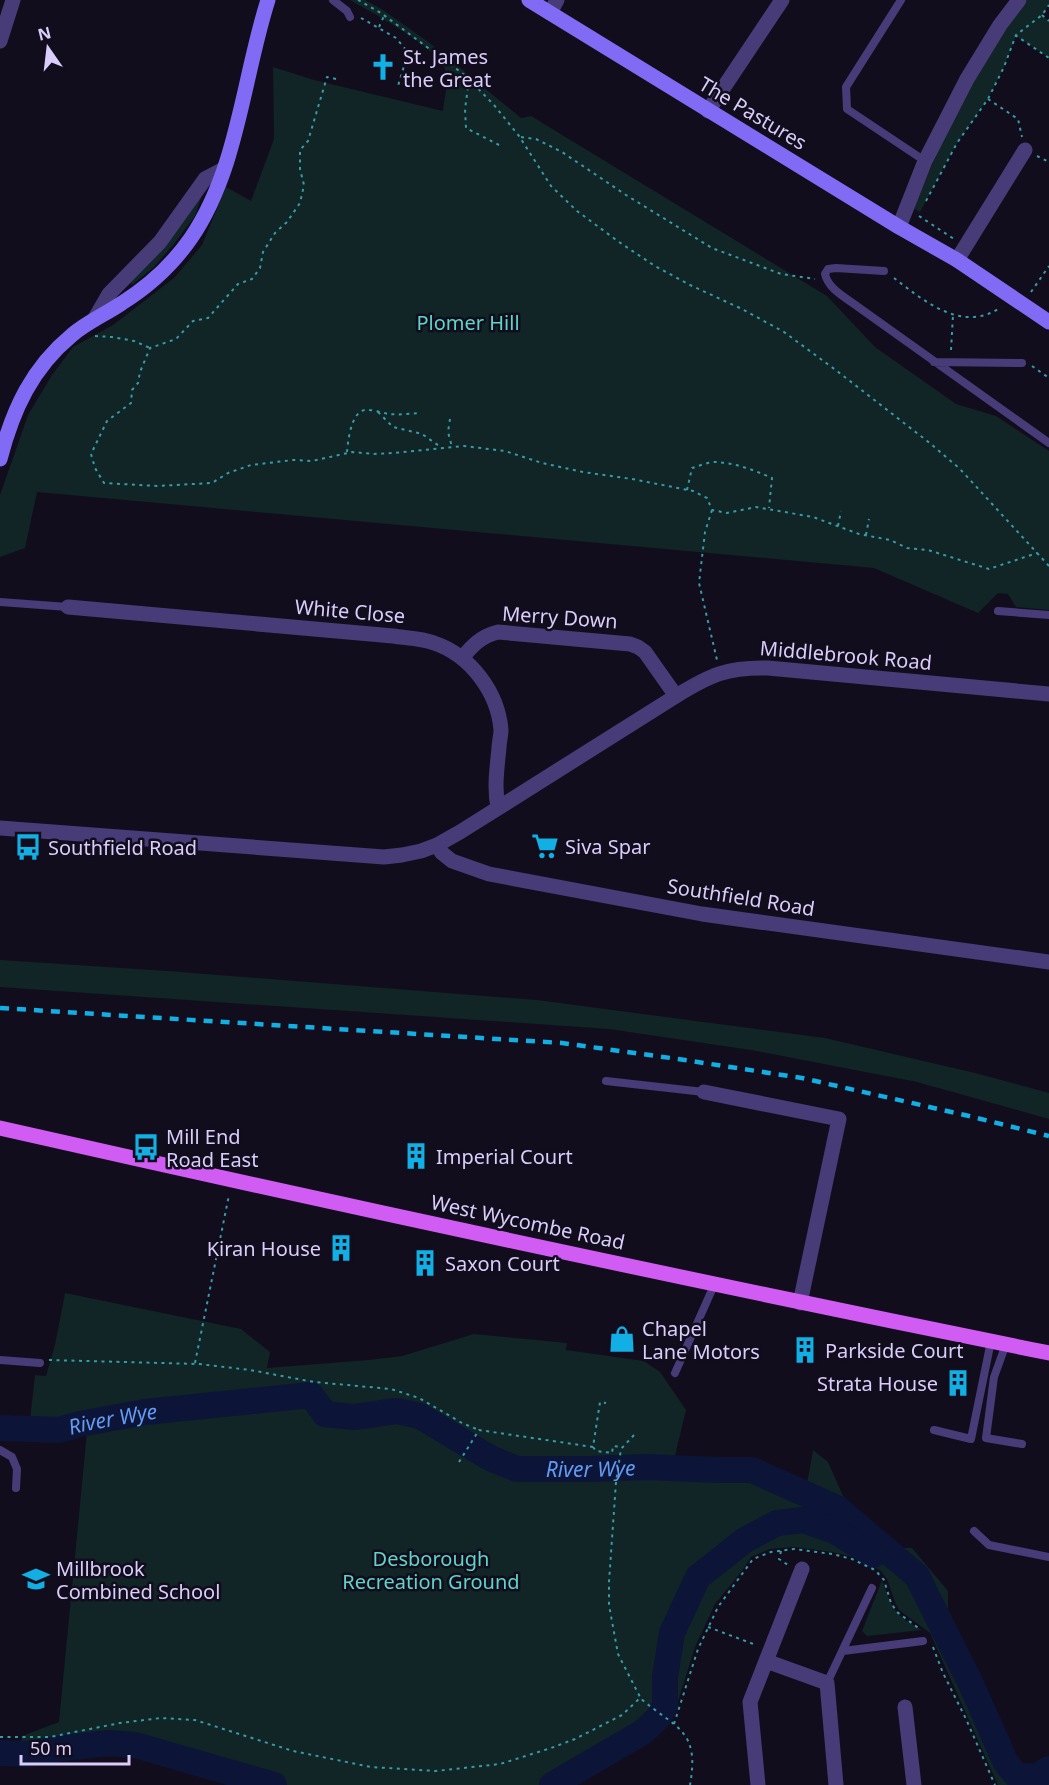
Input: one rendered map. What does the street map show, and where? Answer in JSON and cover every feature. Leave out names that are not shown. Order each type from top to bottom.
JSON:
[{"type":"main road","name":"West Wycombe Road","points":[[0,1128],[800,1303],[1049,1353]]},
{"type":"street","points":[[0,41],[13,0]]},
{"type":"street","points":[[0,459],[8,427],[21,398],[49,357],[79,330],[147,285],[170,265],[210,207],[224,169],[268,0]]},
{"type":"street","name":"The Pastures","points":[[529,0],[553,7],[708,111],[899,227],[962,253],[1011,296],[1049,321]]},
{"type":"street","points":[[708,111],[782,0]]},
{"type":"street","points":[[899,227],[925,161],[967,79],[1019,0]]},
{"type":"street","points":[[962,253],[1025,150]]},
{"type":"street","points":[[94,320],[109,294],[160,242],[205,179],[224,169]]},
{"type":"street","name":"White Close","points":[[68,607],[416,639],[433,642],[449,649],[476,671],[485,683],[498,715],[501,731],[496,787],[498,808]]},
{"type":"street","name":"Merry Down","points":[[462,658],[481,639],[498,632],[630,644],[645,652],[676,696]]},
{"type":"street","name":"Middlebrook Road","points":[[498,808],[698,682],[720,672],[745,668],[768,668],[1049,694]]},
{"type":"street","points":[[0,828],[384,857],[402,855],[437,845],[498,808]]},
{"type":"street","name":"Southfield Road","points":[[437,845],[442,853],[452,861],[489,874],[702,914],[1049,962]]},
{"type":"street","points":[[704,1092],[839,1119],[800,1303]]},
{"type":"street","points":[[758,1785],[750,1702],[802,1569]]},
{"type":"street","points":[[768,1656],[827,1683],[836,1785]]},
{"type":"street","points":[[905,1707],[914,1785]]},
{"type":"lane","points":[[333,0],[349,14]]},
{"type":"lane","points":[[901,0],[846,87],[847,109],[925,161]]},
{"type":"lane","points":[[884,272],[836,268],[828,270],[825,274],[826,281],[854,304],[1049,443]]},
{"type":"lane","points":[[934,362],[1022,363]]},
{"type":"lane","points":[[0,602],[68,607]]},
{"type":"lane","points":[[998,611],[1049,615]]},
{"type":"lane","points":[[606,1081],[704,1092]]},
{"type":"lane","points":[[675,1373],[715,1283]]},
{"type":"lane","points":[[934,1430],[971,1439],[998,1342]]},
{"type":"lane","points":[[998,1342],[986,1438],[1022,1444]]},
{"type":"lane","points":[[0,1360],[40,1363]]},
{"type":"lane","points":[[0,1450],[12,1457],[17,1469],[16,1488]]},
{"type":"lane","points":[[974,1532],[989,1545],[1049,1557]]},
{"type":"lane","points":[[827,1683],[872,1588]]},
{"type":"lane","points":[[843,1651],[925,1638]]},
{"type":"path","points":[[358,0],[384,15],[429,47],[469,79],[495,105],[519,136],[551,186],[578,211],[655,266],[784,332],[837,371],[960,469],[1049,566]]},
{"type":"path","points":[[926,202],[957,143],[988,99],[1016,35],[1042,15],[1049,5]]},
{"type":"path","points":[[349,14],[379,27],[396,38],[407,51],[408,59],[398,86]]},
{"type":"path","points":[[379,27],[384,15]]},
{"type":"path","points":[[1042,15],[1049,21]]},
{"type":"path","points":[[1000,26],[1049,58]]},
{"type":"path","points":[[79,330],[97,337],[134,341],[150,348],[176,339],[193,321],[207,318],[238,284],[252,279],[260,268],[263,252],[275,233],[300,203],[304,185],[300,169],[300,150],[308,141],[327,78],[336,79]]},
{"type":"path","points":[[469,79],[465,108],[466,128],[501,146]]},
{"type":"path","points":[[988,99],[1018,119],[1025,150],[1049,162]]},
{"type":"path","points":[[519,136],[536,140],[562,152],[712,248],[781,274],[826,281]]},
{"type":"path","points":[[920,212],[918,216],[962,253]]},
{"type":"path","points":[[1030,292],[1049,266]]},
{"type":"path","points":[[884,272],[937,309],[952,315],[980,317],[990,314],[1011,296]]},
{"type":"path","points":[[951,362],[952,315]]},
{"type":"path","points":[[150,348],[138,383],[132,390],[131,403],[107,421],[91,454],[95,468],[104,483],[157,486],[212,483],[228,473],[251,465],[293,460],[312,461],[347,453],[393,453],[464,446],[505,451],[542,463],[583,472],[632,478],[693,490],[707,498],[712,510],[705,532],[699,583],[720,672]]},
{"type":"path","points":[[1022,363],[1030,365],[1049,378]]},
{"type":"path","points":[[347,453],[348,438],[358,413],[364,410],[391,414],[418,413]]},
{"type":"path","points":[[378,412],[393,427],[422,434],[442,448]]},
{"type":"path","points":[[450,419],[448,432],[452,447]]},
{"type":"path","points":[[687,489],[692,468],[713,462],[734,465],[772,478],[769,509]]},
{"type":"path","points":[[712,510],[727,513],[756,507],[813,517],[838,527],[890,540],[907,548],[928,550],[989,568],[1037,553]]},
{"type":"path","points":[[838,527],[841,511]]},
{"type":"path","points":[[867,535],[869,519]]},
{"type":"path","points":[[195,1364],[232,1180]]},
{"type":"path","points":[[40,1363],[52,1359],[195,1364],[250,1370],[314,1382],[391,1389],[419,1398],[462,1423],[479,1430],[593,1447],[596,1451],[612,1453],[613,1446],[621,1448]]},
{"type":"path","points":[[593,1447],[600,1402],[606,1403]]},
{"type":"path","points":[[459,1462],[479,1430]]},
{"type":"path","points":[[634,1435],[621,1448],[616,1482],[609,1605],[618,1654],[640,1698],[687,1737],[691,1747],[693,1771],[690,1785]]},
{"type":"path","points":[[674,1724],[698,1649],[718,1607],[753,1559],[771,1552],[794,1549],[832,1554],[852,1559],[875,1570],[884,1580],[891,1603],[897,1612],[925,1638]]},
{"type":"path","points":[[708,1627],[768,1656]]},
{"type":"path","points":[[932,1645],[995,1785]]},
{"type":"path","points":[[0,1737],[50,1737],[120,1723],[161,1718],[195,1720],[304,1753],[371,1767],[436,1771],[500,1764],[551,1748],[575,1739],[622,1715],[640,1698]]},
{"type":"green space","name":"Plomer Hill","points":[[350,0],[365,0],[383,10],[431,44],[521,118],[531,116],[827,296],[875,347],[956,404],[996,416],[1049,451],[1049,610],[1016,607],[1008,594],[998,593],[978,613],[874,568],[37,492],[25,548],[0,557],[0,495],[28,415],[52,375],[73,347],[113,325],[174,278],[202,245],[226,187],[251,201],[274,139],[273,67],[314,80],[443,111],[447,76],[437,57],[400,30]]},
{"type":"green space","points":[[1027,0],[1049,0],[1049,5],[1042,15],[1049,21],[1049,58],[1016,36],[988,99],[957,143],[920,212],[913,208],[964,92],[1005,28]]},
{"type":"green space","points":[[204,189],[195,216],[174,244],[154,267],[132,285],[130,279]]},
{"type":"green space","points":[[0,960],[537,1000],[825,1038],[1049,1093],[1049,1119],[917,1082],[751,1050],[609,1029],[0,987]]},
{"type":"green space","name":"Desborough Recreation Ground","points":[[65,1293],[241,1329],[270,1352],[267,1368],[402,1356],[474,1334],[567,1343],[566,1350],[644,1361],[660,1372],[686,1410],[673,1464],[627,1462],[625,1470],[747,1473],[768,1481],[797,1498],[846,1516],[876,1548],[912,1548],[948,1591],[948,1618],[1005,1754],[1018,1774],[1042,1769],[1049,1763],[1049,1785],[998,1785],[930,1633],[899,1610],[887,1579],[880,1570],[853,1557],[794,1547],[770,1549],[751,1557],[715,1604],[695,1647],[674,1714],[659,1706],[658,1710],[651,1712],[667,1719],[662,1729],[650,1732],[555,1785],[260,1785],[146,1750],[114,1746],[66,1749],[18,1757],[22,1736],[59,1722],[87,1432],[84,1418],[30,1420],[35,1375],[46,1376],[55,1345]]},
{"type":"green space","points":[[813,1450],[828,1462],[848,1507],[837,1507],[805,1495]]},
{"type":"green space","points":[[882,1580],[895,1610],[905,1620],[922,1630],[867,1636],[862,1631]]},
{"type":"waterway","name":"River Wye","points":[[0,1428],[59,1430],[145,1412],[311,1395],[325,1414],[354,1417],[397,1411],[420,1416],[490,1458],[517,1469],[647,1467],[752,1470],[837,1508],[917,1576],[971,1684],[1006,1763],[1018,1777],[1037,1776],[1049,1769]]},
{"type":"waterway","points":[[552,1785],[643,1732],[658,1718],[665,1706],[665,1677],[672,1633],[698,1577],[745,1540],[777,1523],[803,1520],[835,1531],[873,1555]]},
{"type":"waterway","points":[[0,1753],[28,1754],[109,1743],[135,1745],[274,1785]]},
{"type":"railway","points":[[0,1008],[562,1043],[802,1078],[1049,1136]]},
{"type":"place","name":"St. James the Great","points":[[383,67]]},
{"type":"place","name":"Siva Spar","points":[[545,846]]},
{"type":"place","name":"Southfield Road","points":[[28,847]]},
{"type":"place","name":"Mill End Road East","points":[[146,1147]]},
{"type":"place","name":"Imperial Court","points":[[416,1156]]},
{"type":"place","name":"Kiran House","points":[[341,1248]]},
{"type":"place","name":"Saxon Court","points":[[425,1263]]},
{"type":"place","name":"Chapel Lane Motors","points":[[622,1339]]},
{"type":"place","name":"Parkside Court","points":[[805,1350]]},
{"type":"place","name":"Strata House","points":[[958,1383]]},
{"type":"place","name":"Millbrook Combined School","points":[[36,1579]]}]
